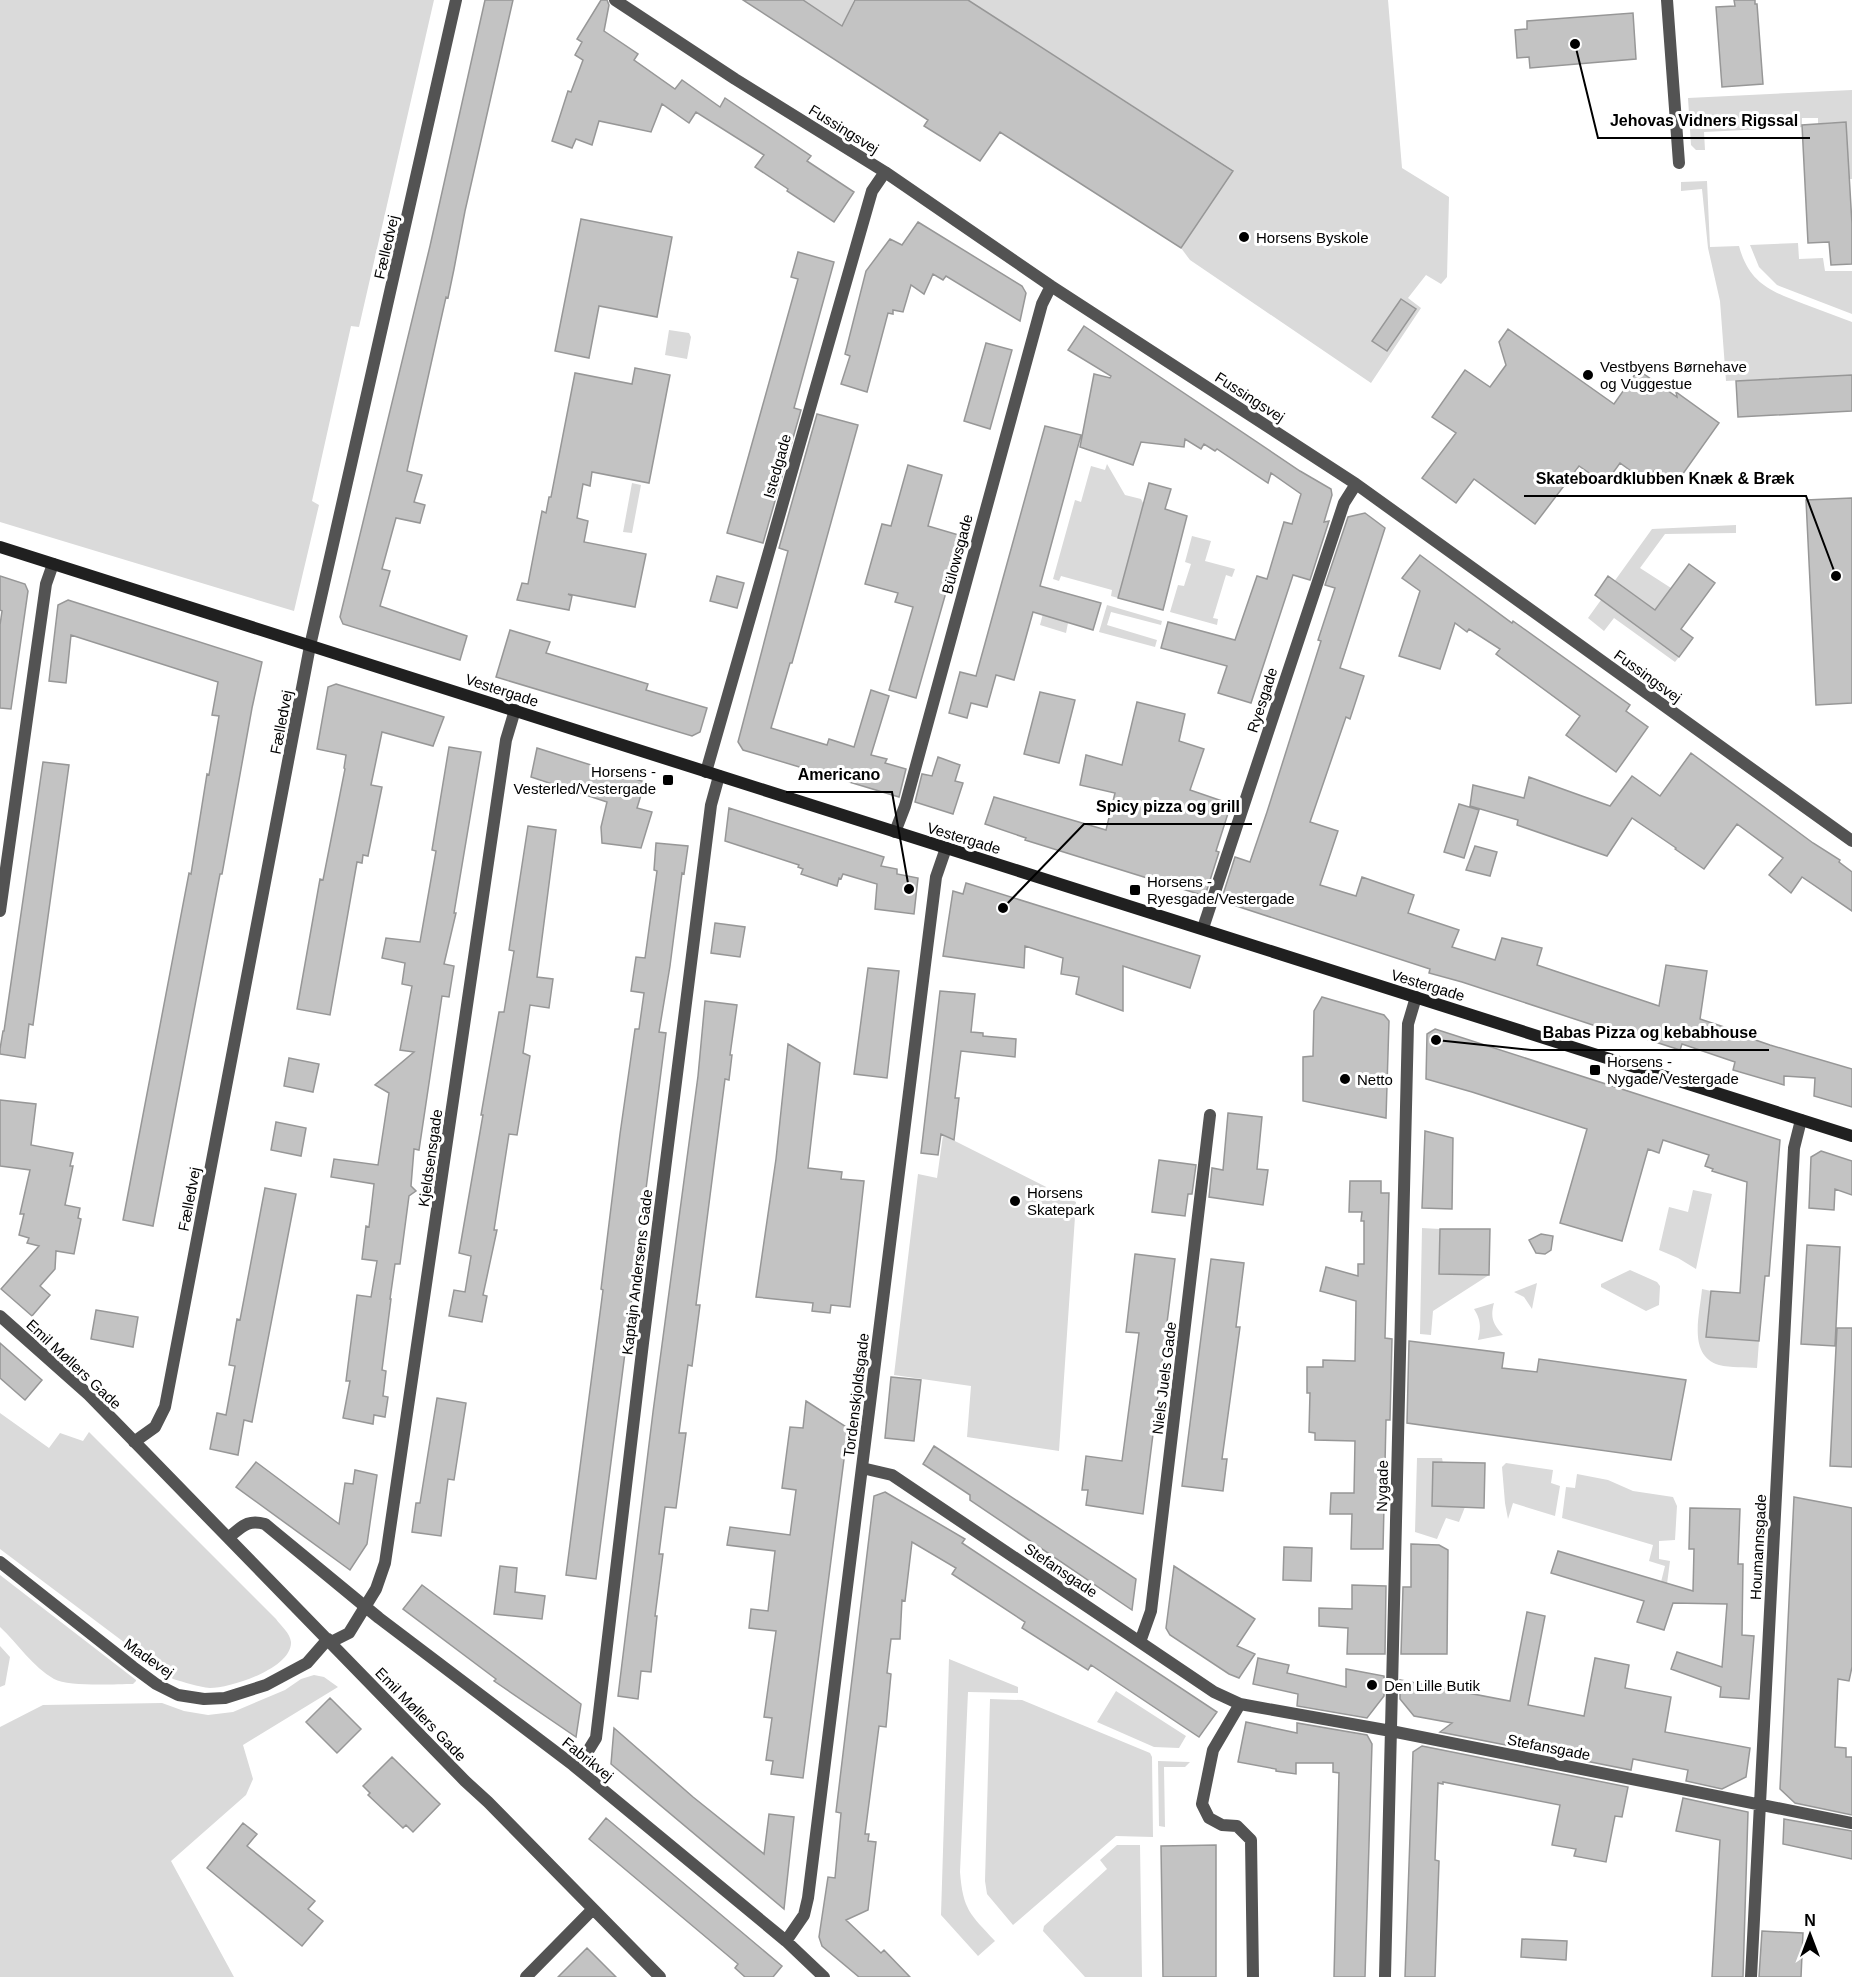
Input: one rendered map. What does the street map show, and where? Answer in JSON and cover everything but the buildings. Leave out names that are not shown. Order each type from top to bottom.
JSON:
[{"type":"main road","name":"Vestergade","points":[[0,547],[1852,1136]]},
{"type":"street","name":"Fælledvej","points":[[134,1442],[155,1427],[165,1407],[310,646],[456,0]]},
{"type":"street","name":"Fussingsvej","points":[[615,0],[735,79],[885,172],[1051,286],[1356,484],[1852,842]]},
{"type":"street","points":[[1667,0],[1679,163]]},
{"type":"street","name":"Istedgade","points":[[706,772],[872,191],[885,172]]},
{"type":"street","name":"Bülowsgade","points":[[895,832],[1042,304],[1051,286]]},
{"type":"street","name":"Ryesgade","points":[[1203,928],[1344,503],[1356,484]]},
{"type":"street","points":[[0,911],[46,584],[53,564]]},
{"type":"street","name":"Kjeldsensgade","points":[[366,1607],[376,1589],[385,1563],[504,752],[514,710]]},
{"type":"street","name":"Kaptajn Andersens Gade","points":[[573,1765],[588,1751],[596,1737],[700,887],[711,805],[719,776]]},
{"type":"street","name":"Tordenskjoldsgade","points":[[786,1941],[804,1915],[808,1898],[936,877],[946,848]]},
{"type":"street","name":"Nygade","points":[[1385,1977],[1408,1024],[1416,997]]},
{"type":"street","name":"Niels Juels Gade","points":[[1140,1642],[1151,1611],[1210,1115]]},
{"type":"street","name":"Houmannsgade","points":[[1751,1977],[1794,1148],[1801,1120]]},
{"type":"street","name":"Emil Møllers Gade","points":[[0,1316],[89,1395],[465,1781],[660,1977]]},
{"type":"street","name":"Stefansgade","points":[[862,1468],[892,1474],[1214,1692],[1240,1704],[1391,1731],[1852,1823]]},
{"type":"street","points":[[229,1537],[253,1521],[265,1524],[366,1607],[349,1633],[329,1641]]},
{"type":"street","name":"Madevej","points":[[0,1562],[105,1646],[156,1684],[178,1695],[204,1699],[225,1698],[266,1685],[308,1663],[329,1641]]},
{"type":"street","name":"Fabrikvej","points":[[366,1607],[573,1765],[786,1941],[824,1977]]},
{"type":"street","points":[[1240,1704],[1213,1750],[1202,1804],[1209,1818],[1222,1825],[1237,1826],[1251,1840],[1253,1977]]},
{"type":"street","points":[[526,1977],[593,1909]]},
{"type":"shaded area","points":[[0,0],[434,0],[359,327],[351,326],[312,501],[319,505],[294,611],[0,522]]},
{"type":"shaded area","points":[[803,0],[854,0],[842,26]]},
{"type":"shaded area","points":[[968,0],[1388,0],[1402,168],[1449,197],[1447,277],[1441,284],[1426,275],[1408,298],[1421,308],[1371,383],[1190,260],[1181,248],[1233,170]]},
{"type":"shaded area","points":[[1852,90],[1852,179],[1849,179],[1846,122],[1823,123],[1818,127],[1818,118],[1802,118],[1802,127],[1795,128],[1794,116],[1764,118],[1764,129],[1704,132],[1705,150],[1696,150],[1691,145],[1688,98]]},
{"type":"shaded area","points":[[1707,181],[1710,247],[1739,246],[1749,269],[1762,284],[1781,295],[1852,322],[1852,375],[1726,381],[1720,301],[1708,248],[1702,189],[1681,191],[1681,182]]},
{"type":"shaded area","points":[[1798,243],[1799,259],[1823,258],[1825,271],[1852,271],[1852,314],[1777,285],[1759,267],[1750,245]]},
{"type":"shaded area","points":[[669,330],[689,333],[691,337],[687,359],[665,355]]},
{"type":"shaded area","points":[[1107,464],[1125,495],[1141,499],[1154,524],[1139,520],[1118,598],[1111,596],[1112,590],[1061,576],[1059,581],[1053,579],[1075,500],[1081,502],[1091,466],[1105,470]]},
{"type":"shaded area","points":[[632,483],[641,485],[632,533],[623,532]]},
{"type":"shaded area","points":[[1736,525],[1736,533],[1665,534],[1640,568],[1671,588],[1655,610],[1632,593],[1618,612],[1679,657],[1675,662],[1614,618],[1604,631],[1588,618],[1652,529]]},
{"type":"shaded area","points":[[1192,536],[1211,541],[1205,561],[1235,569],[1232,577],[1226,575],[1213,618],[1218,619],[1217,625],[1170,612],[1178,585],[1184,586],[1191,564],[1185,562]]},
{"type":"shaded area","points":[[1107,605],[1162,621],[1161,625],[1111,612],[1107,625],[1157,640],[1155,647],[1099,632]]},
{"type":"shaded area","points":[[1045,606],[1052,608],[1050,617],[1068,623],[1066,633],[1040,625]]},
{"type":"shaded area","points":[[943,1135],[1076,1202],[1059,1451],[967,1437],[971,1386],[894,1375],[918,1174],[937,1178]]},
{"type":"shaded area","points":[[1693,1190],[1712,1194],[1696,1269],[1659,1250],[1669,1207],[1688,1212]]},
{"type":"shaded area","points":[[1422,1228],[1440,1229],[1439,1274],[1489,1275],[1433,1311],[1431,1335],[1420,1334]]},
{"type":"shaded area","points":[[1630,1270],[1657,1282],[1660,1286],[1659,1305],[1646,1311],[1601,1287],[1601,1284]]},
{"type":"shaded area","points":[[1537,1283],[1532,1309],[1524,1297],[1514,1292]]},
{"type":"shaded area","points":[[1702,1289],[1711,1291],[1706,1336],[1759,1341],[1757,1368],[1719,1365],[1709,1360],[1703,1352],[1698,1333]]},
{"type":"shaded area","points":[[1494,1303],[1493,1320],[1503,1335],[1478,1340],[1480,1324],[1474,1309]]},
{"type":"shaded area","points":[[0,1413],[49,1448],[60,1433],[83,1441],[89,1432],[276,1619],[291,1642],[289,1651],[282,1660],[259,1675],[220,1687],[196,1686],[173,1679],[0,1549]]},
{"type":"shaded area","points":[[1417,1458],[1442,1458],[1443,1463],[1433,1463],[1432,1506],[1465,1507],[1459,1522],[1446,1518],[1437,1539],[1415,1532]]},
{"type":"shaded area","points":[[1506,1463],[1553,1470],[1551,1483],[1560,1486],[1555,1516],[1513,1503],[1508,1519],[1502,1467]]},
{"type":"shaded area","points":[[1577,1474],[1608,1480],[1633,1491],[1673,1497],[1677,1506],[1675,1540],[1659,1541],[1659,1559],[1670,1561],[1667,1584],[1661,1582],[1665,1566],[1649,1561],[1653,1545],[1562,1518],[1566,1487],[1575,1488]]},
{"type":"shaded area","points":[[0,1575],[136,1681],[133,1684],[80,1684],[61,1682],[46,1674],[0,1627]]},
{"type":"shaded area","points":[[0,1646],[10,1657],[5,1685],[0,1687]]},
{"type":"shaded area","points":[[949,1659],[1018,1687],[1018,1693],[968,1692],[961,1885],[969,1911],[995,1941],[978,1956],[941,1915]]},
{"type":"shaded area","points":[[314,1675],[324,1677],[338,1687],[243,1745],[253,1779],[246,1795],[171,1861],[234,1977],[0,1977],[0,1727],[43,1705],[162,1703],[184,1711],[208,1715],[233,1712]]},
{"type":"shaded area","points":[[1116,1691],[1186,1736],[1179,1748],[1154,1747],[1097,1722]]},
{"type":"shaded area","points":[[990,1699],[1022,1700],[1150,1753],[1152,1757],[1153,1837],[1116,1836],[1013,1925],[987,1894],[985,1881]]},
{"type":"shaded area","points":[[1158,1761],[1190,1762],[1185,1767],[1164,1767],[1165,1827],[1159,1826]]},
{"type":"shaded area","points":[[1117,1845],[1140,1845],[1142,1977],[1085,1977],[1043,1931],[1044,1926],[1107,1869],[1100,1860]]},
{"type":"place","name":"Jehovas Vidners Rigssal","points":[[1575,44]]},
{"type":"place","name":"Horsens Byskole","points":[[1244,237]]},
{"type":"place","name":"Vestbyens Børnehave og Vuggestue","points":[[1588,375]]},
{"type":"place","name":"Skateboardklubben Knæk & Bræk","points":[[1836,576]]},
{"type":"place","name":"Horsens - Vesterled/Vestergade","points":[[668,780]]},
{"type":"place","name":"Americano","points":[[909,889]]},
{"type":"place","name":"Horsens - Ryesgade/Vestergade","points":[[1135,890]]},
{"type":"place","name":"Spicy pizza og grill","points":[[1003,908]]},
{"type":"place","name":"Babas Pizza og kebabhouse","points":[[1436,1040]]},
{"type":"place","name":"Horsens - Nygade/Vestergade","points":[[1595,1070]]},
{"type":"place","name":"Netto","points":[[1345,1079]]},
{"type":"place","name":"Horsens Skatepark","points":[[1015,1201]]},
{"type":"place","name":"Den Lille Butik","points":[[1372,1685]]}]
